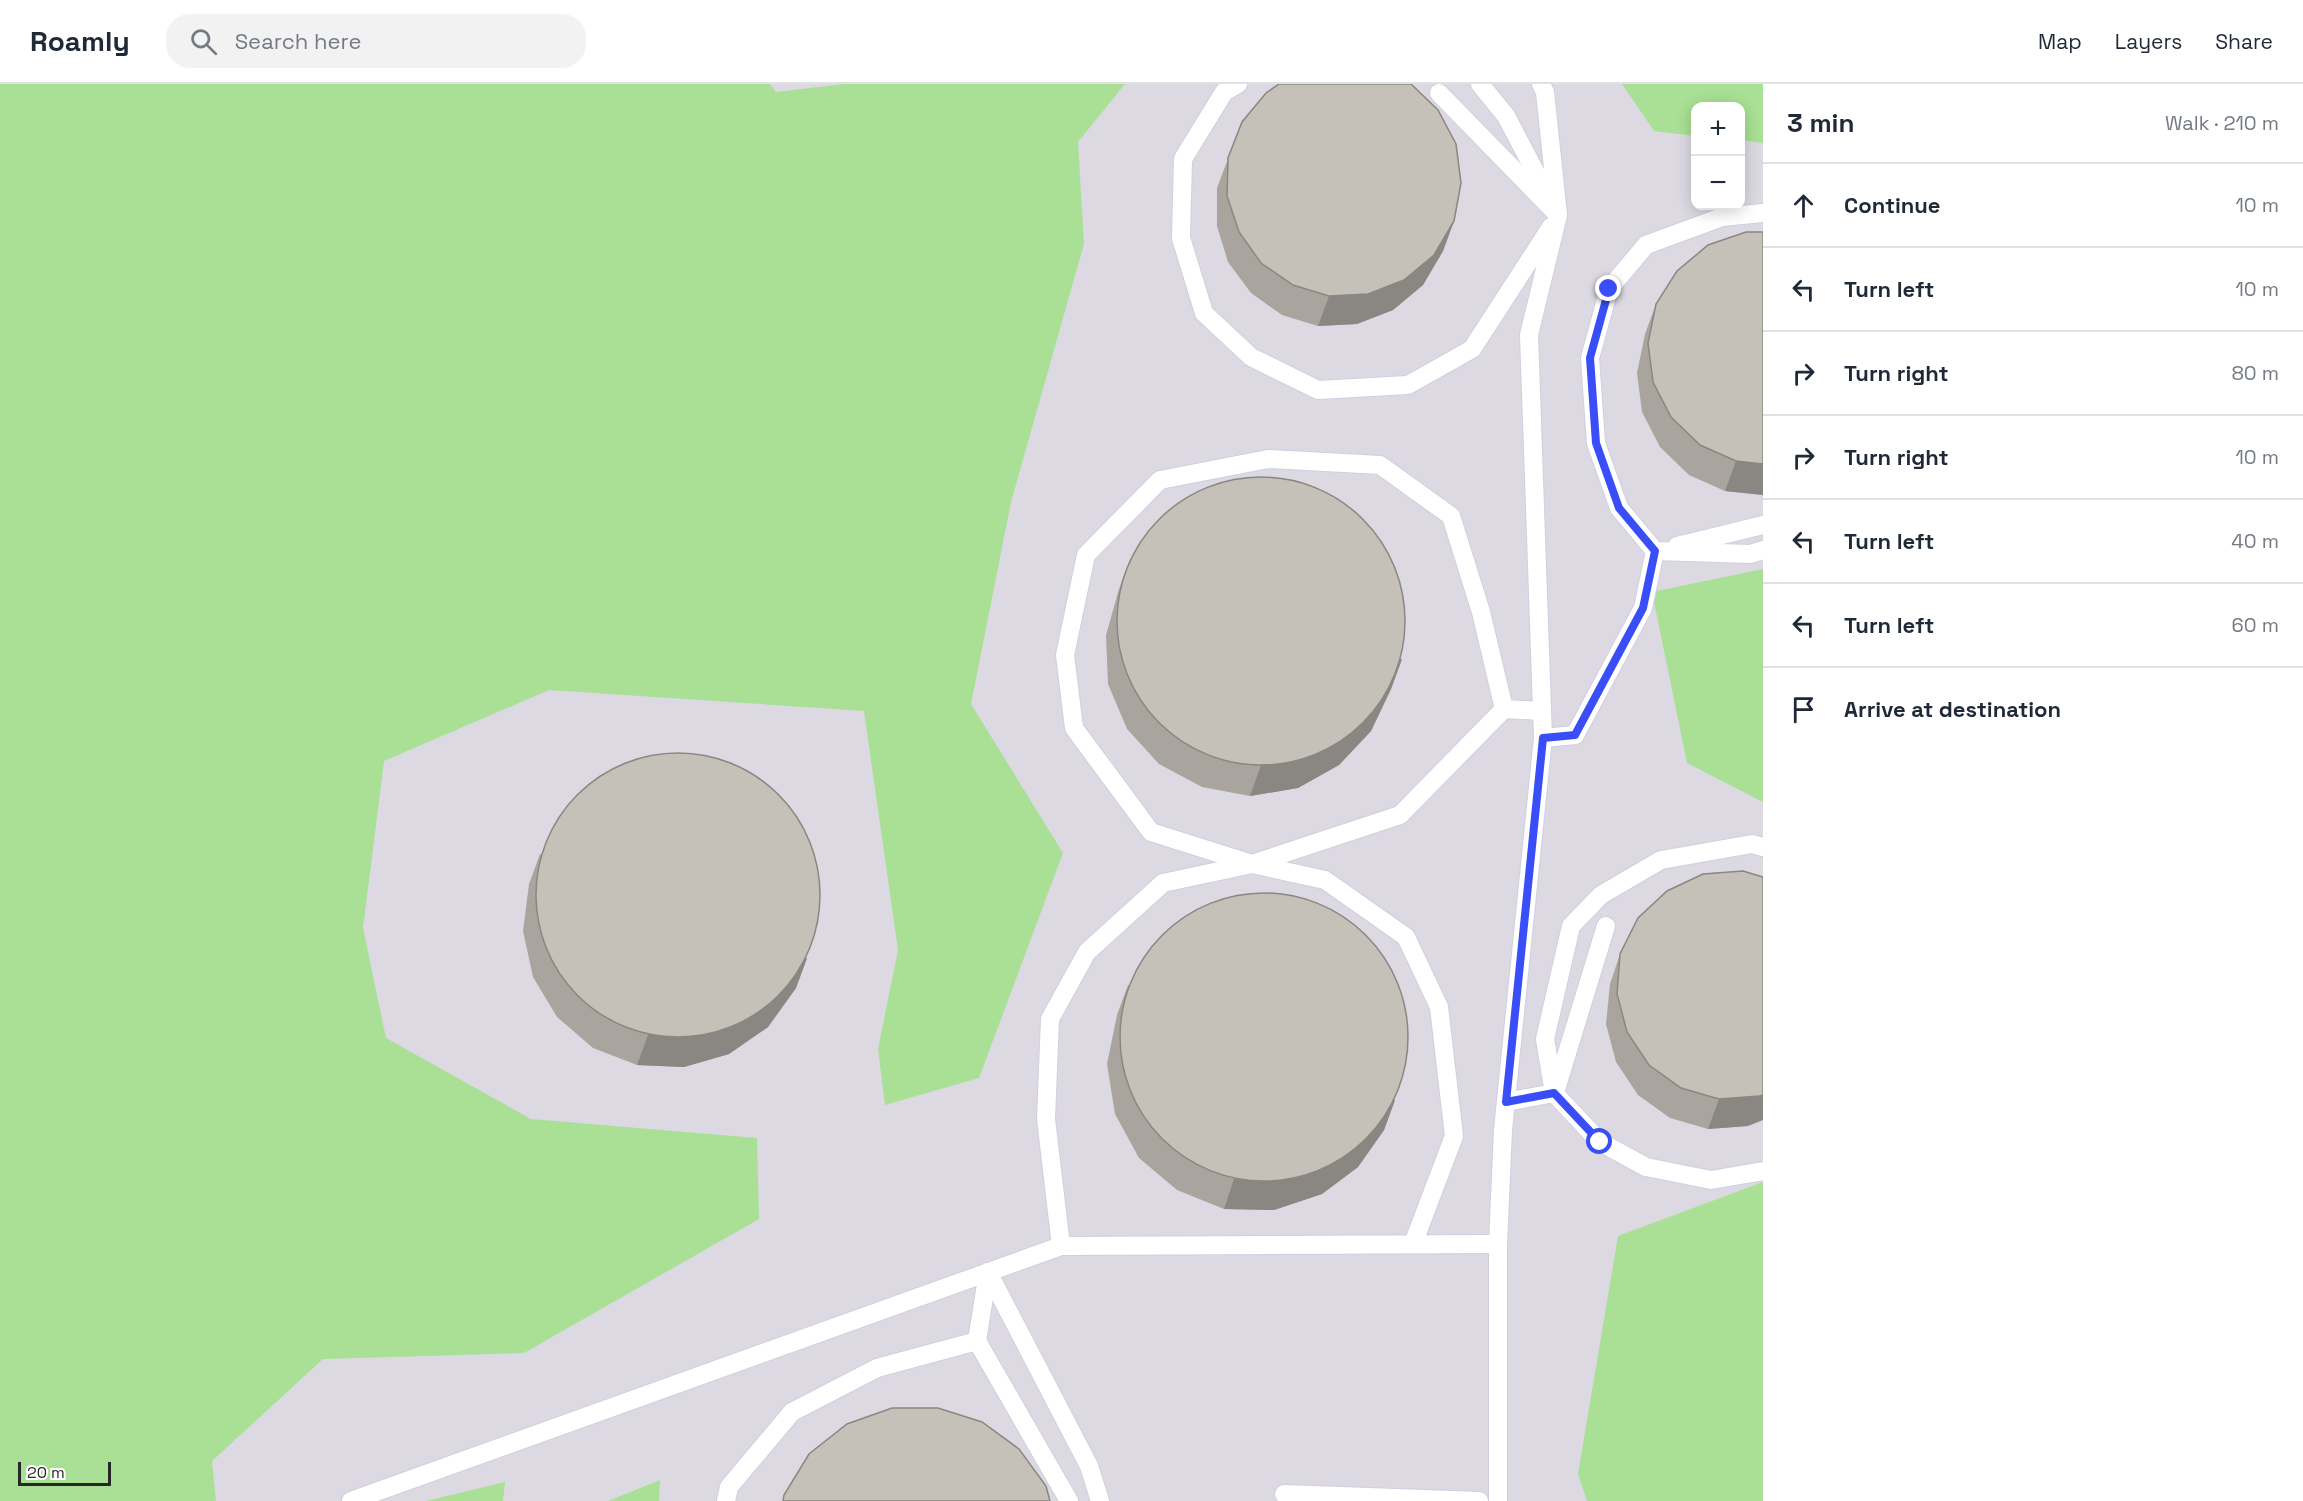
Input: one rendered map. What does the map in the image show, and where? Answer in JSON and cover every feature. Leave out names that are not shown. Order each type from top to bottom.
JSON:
[{"type":"lane","points":[[1238,84],[1224,92],[1183,159],[1181,238],[1204,313],[1251,357],[1318,390],[1408,385],[1472,349],[1558,215]]},
{"type":"lane","points":[[1480,84],[1506,116],[1558,215]]},
{"type":"lane","points":[[1498,1501],[1498,1244],[1506,1102],[1543,738],[1529,335],[1558,215],[1545,92],[1541,84]]},
{"type":"lane","points":[[1439,93],[1558,215]]},
{"type":"lane","points":[[1763,213],[1722,217],[1646,245],[1609,289],[1590,358],[1596,443],[1619,508],[1655,551],[1750,554],[1763,550]]},
{"type":"lane","points":[[1413,1244],[1454,1136],[1439,1007],[1406,937],[1324,880],[1252,864],[1151,832],[1074,728],[1065,655],[1086,555],[1160,480],[1268,459],[1380,465],[1451,516],[1480,612],[1504,709]]},
{"type":"lane","points":[[1655,551],[1763,525]]},
{"type":"lane","points":[[1543,738],[1575,735],[1643,608],[1655,551]]},
{"type":"lane","points":[[1060,1246],[1046,1119],[1050,1019],[1087,952],[1163,883],[1252,864],[1400,815],[1504,709],[1542,711]]},
{"type":"lane","points":[[1763,847],[1752,844],[1661,860],[1601,895],[1571,926],[1545,1039],[1554,1093],[1600,1142],[1646,1167],[1711,1180],[1763,1171]]},
{"type":"lane","points":[[1554,1093],[1606,926]]},
{"type":"lane","points":[[1506,1102],[1554,1093]]},
{"type":"lane","points":[[351,1501],[1060,1246],[1498,1244]]},
{"type":"lane","points":[[988,1272],[977,1341],[1069,1501]]},
{"type":"lane","points":[[988,1272],[1089,1466],[1100,1501]]},
{"type":"lane","points":[[726,1501],[729,1487],[792,1412],[877,1368],[977,1341]]},
{"type":"lane","points":[[1284,1494],[1479,1501]]},
{"type":"shaded area","points":[[0,84],[1763,84],[1763,1501],[0,1501]]},
{"type":"green space","points":[[0,84],[770,84],[776,92],[844,84],[1125,84],[1078,142],[1084,244],[1011,502],[971,704],[1063,853],[979,1078],[885,1105],[878,1049],[898,950],[864,711],[549,690],[384,761],[363,928],[386,1038],[531,1119],[757,1138],[759,1219],[524,1353],[323,1359],[212,1461],[216,1501],[0,1501]]},
{"type":"green space","points":[[1622,84],[1763,84],[1763,143],[1745,141],[1745,102],[1691,102],[1691,136],[1654,131]]},
{"type":"green space","points":[[1763,569],[1763,802],[1687,763],[1652,592]]},
{"type":"green space","points":[[1763,1182],[1763,1501],[1587,1501],[1578,1474],[1618,1236]]},
{"type":"green space","points":[[660,1480],[659,1501],[608,1501]]},
{"type":"green space","points":[[505,1482],[503,1501],[426,1501]]},
{"type":"building","points":[[1279,84],[1411,84],[1438,110],[1456,144],[1461,183],[1454,221],[1434,255],[1404,280],[1368,294],[1329,296],[1293,285],[1261,263],[1239,232],[1227,196],[1228,158],[1242,122],[1266,93]]},
{"type":"building","points":[[1746,232],[1763,232],[1763,464],[1736,461],[1700,445],[1671,417],[1653,382],[1648,343],[1656,304],[1677,271],[1708,245]]},
{"type":"building","points":[[1261,477],[1289,480],[1316,488],[1329,494],[1363,519],[1388,553],[1394,566],[1402,593],[1405,621],[1402,649],[1394,676],[1388,689],[1363,723],[1329,748],[1316,754],[1289,762],[1261,765],[1233,762],[1206,754],[1193,748],[1159,723],[1134,689],[1128,676],[1120,649],[1117,621],[1120,593],[1128,566],[1134,553],[1159,519],[1193,494],[1206,488],[1233,480]]},
{"type":"building","points":[[678,753],[719,759],[745,770],[768,785],[788,805],[803,828],[814,854],[820,895],[814,936],[803,962],[788,985],[768,1005],[745,1020],[719,1031],[678,1037],[637,1031],[611,1020],[588,1005],[568,985],[553,962],[542,936],[536,895],[542,854],[553,828],[568,805],[588,785],[611,770],[637,759]]},
{"type":"building","points":[[1743,871],[1763,877],[1763,1095],[1719,1099],[1681,1088],[1649,1065],[1627,1032],[1617,994],[1620,954],[1638,918],[1667,891],[1703,874]]},
{"type":"building","points":[[1264,893],[1292,896],[1319,904],[1344,917],[1366,935],[1384,957],[1397,982],[1405,1009],[1408,1037],[1405,1065],[1397,1092],[1384,1117],[1366,1139],[1344,1157],[1319,1170],[1292,1178],[1264,1181],[1236,1178],[1209,1170],[1184,1157],[1162,1139],[1144,1117],[1131,1092],[1123,1065],[1120,1037],[1123,1009],[1131,982],[1144,957],[1162,935],[1184,917],[1209,904],[1236,896]]},
{"type":"building","points":[[892,1408],[938,1408],[982,1422],[1019,1449],[1046,1486],[1050,1501],[783,1501],[784,1495],[809,1454],[847,1424]]},
{"type":"route","points":[[1600,1142],[1554,1093],[1506,1102],[1543,738],[1575,735],[1643,608],[1655,551],[1619,508],[1596,443],[1590,358],[1609,289]]}]
